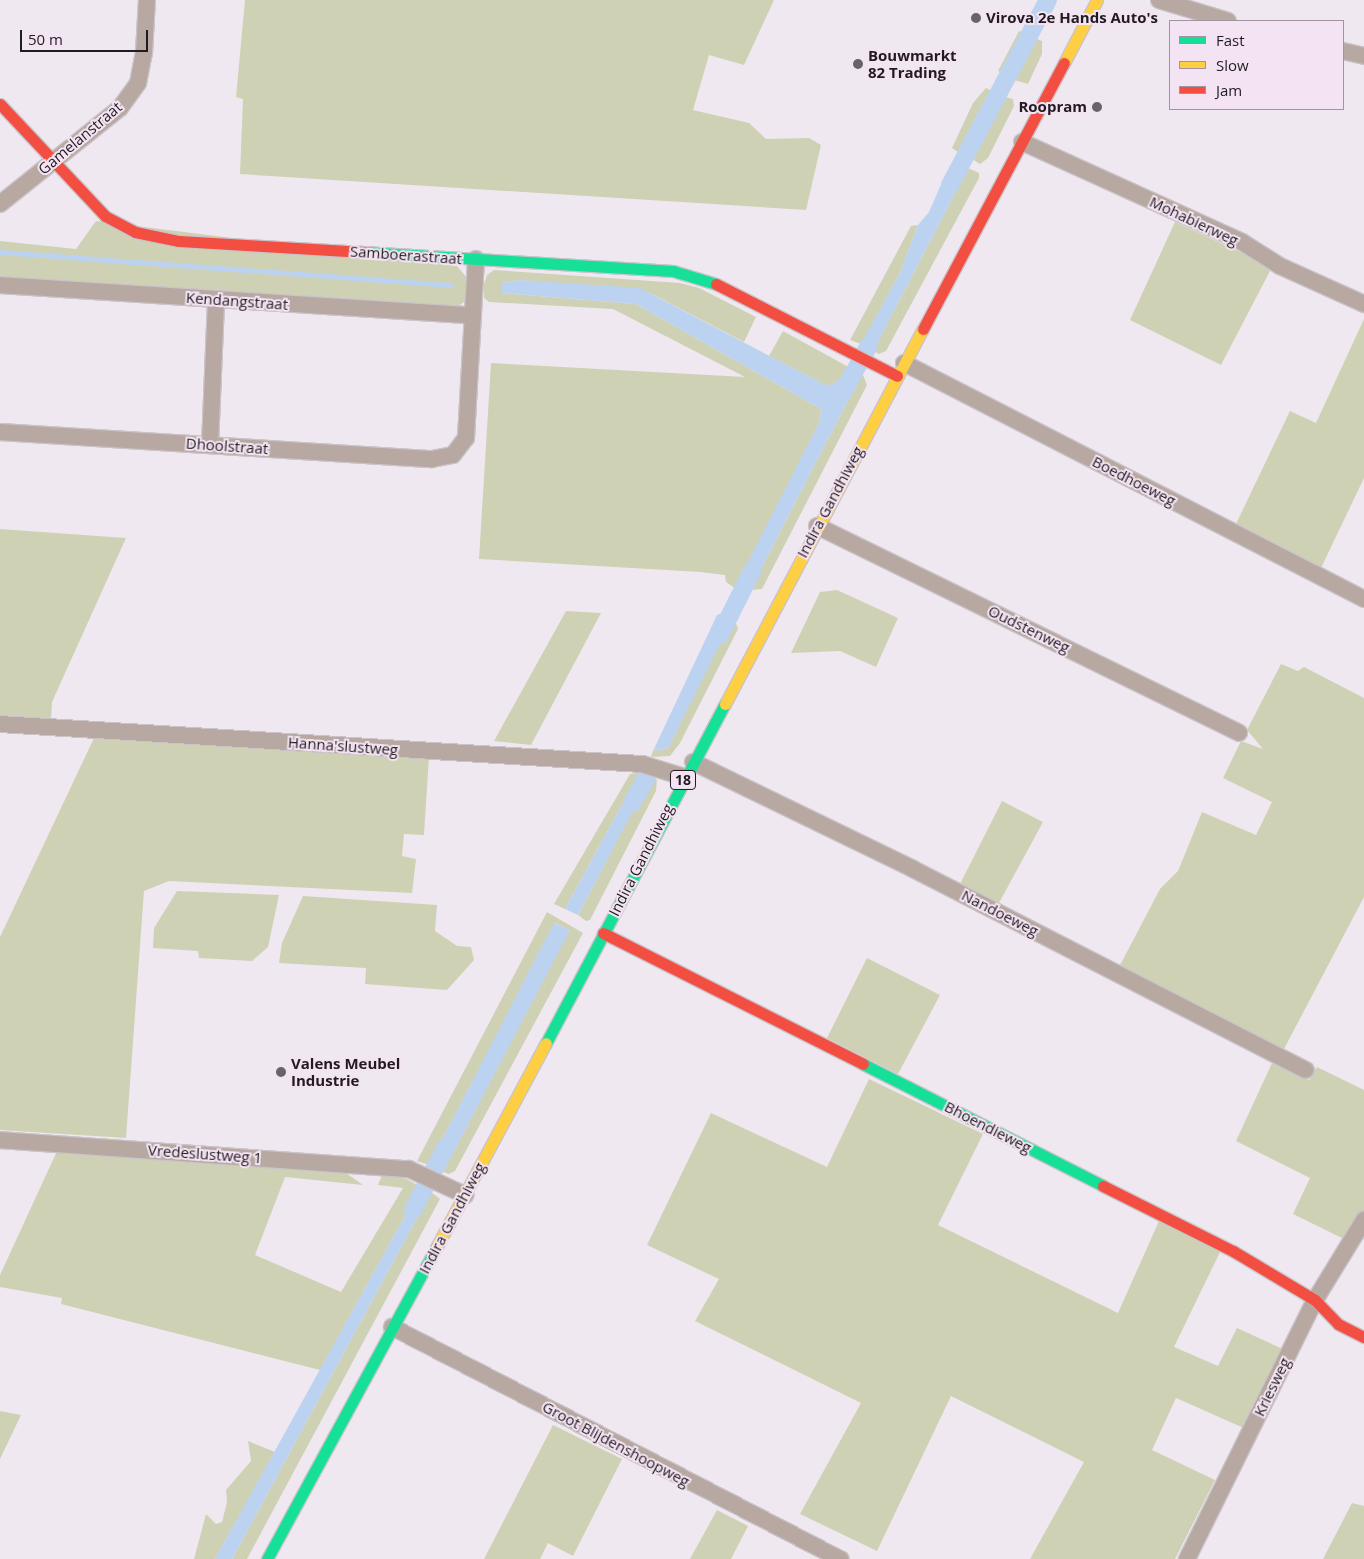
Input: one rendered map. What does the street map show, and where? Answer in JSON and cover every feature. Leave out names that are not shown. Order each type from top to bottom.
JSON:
[{"type":"street","name":"Gamelanstraat","points":[[0,204],[120,108],[138,83],[144,53],[147,0]]},
{"type":"street","name":"Indira Gandhiweg","points":[[267,1559],[465,1195],[684,777],[1097,0]]},
{"type":"street","points":[[1159,0],[1225,20]]},
{"type":"street","points":[[1344,51],[1364,56]]},
{"type":"street","name":"Samboerastraat","points":[[0,104],[105,216],[135,232],[179,241],[673,271],[707,280],[885,370],[901,370]]},
{"type":"street","name":"Mohabierweg","points":[[1022,142],[1242,242],[1280,266],[1364,304]]},
{"type":"street","points":[[473,316],[476,259]]},
{"type":"street","name":"Kendangstraat","points":[[0,285],[473,316]]},
{"type":"street","points":[[210,445],[216,300]]},
{"type":"street","name":"Dhoolstraat","points":[[0,432],[432,459],[453,456],[466,438],[473,316]]},
{"type":"street","name":"Boedhoeweg","points":[[901,370],[1364,599]]},
{"type":"street","name":"Oudstenweg","points":[[817,526],[1239,733]]},
{"type":"street","name":"Hanna'slustweg","points":[[0,724],[642,764],[684,777]]},
{"type":"street","name":"Nandoeweg","points":[[693,762],[913,869],[1305,1070]]},
{"type":"street","name":"Bhoendieweg","points":[[603,933],[1233,1251],[1315,1300],[1338,1324],[1364,1336]]},
{"type":"street","name":"Vredeslustweg 1","points":[[0,1140],[409,1169],[465,1195]]},
{"type":"street","name":"Kriesweg","points":[[1187,1559],[1315,1300],[1364,1220]]},
{"type":"street","name":"Groot Blijdenshoopweg","points":[[392,1328],[840,1559]]},
{"type":"green space","points":[[245,0],[774,0],[744,65],[709,55],[693,110],[749,123],[766,139],[809,138],[821,145],[806,210],[240,174],[243,99],[236,97]]},
{"type":"green space","points":[[1019,31],[1042,41],[1042,54],[1028,84],[1014,80],[1034,43],[1021,36],[1002,73],[998,71]]},
{"type":"green space","points":[[986,88],[992,91],[958,152],[952,148],[973,103]]},
{"type":"green space","points":[[1005,97],[1013,99],[1014,106],[988,158],[980,164],[972,159]]},
{"type":"green space","points":[[968,168],[979,173],[979,178],[886,351],[879,354],[873,351]]},
{"type":"green space","points":[[96,221],[457,266],[468,279],[467,295],[464,302],[455,308],[0,280],[0,241],[76,249]]},
{"type":"green space","points":[[1175,222],[1258,260],[1270,271],[1221,365],[1130,320]]},
{"type":"green space","points":[[918,225],[900,273],[865,338],[861,344],[850,340],[911,226]]},
{"type":"green space","points":[[494,270],[680,283],[699,288],[756,317],[744,342],[652,294],[520,280],[503,283],[503,293],[636,304],[821,409],[820,421],[736,589],[726,582],[725,575],[700,572],[479,559],[491,363],[745,377],[613,309],[489,302],[484,298],[484,284],[487,275]]},
{"type":"green space","points":[[1364,319],[1364,478],[1321,568],[1235,526],[1290,411],[1316,423]]},
{"type":"green space","points":[[783,331],[863,375],[867,385],[762,589],[750,590],[860,377],[827,386],[769,356]]},
{"type":"green space","points":[[0,529],[126,538],[52,702],[51,719],[0,715]]},
{"type":"green space","points":[[837,590],[898,618],[876,667],[840,651],[791,653],[820,592]]},
{"type":"green space","points":[[566,611],[601,613],[531,745],[494,741]]},
{"type":"green space","points":[[733,615],[738,629],[680,743],[670,756],[651,757],[653,751],[668,748]]},
{"type":"green space","points":[[1281,664],[1298,671],[1304,667],[1364,698],[1364,897],[1284,1049],[1119,967],[1160,889],[1178,871],[1202,812],[1256,835],[1272,802],[1223,778],[1241,741],[1263,749],[1247,730]]},
{"type":"green space","points":[[95,736],[429,756],[424,835],[404,834],[402,856],[416,859],[412,893],[169,881],[144,891],[126,1138],[0,1130],[0,937]]},
{"type":"green space","points":[[644,772],[657,780],[656,791],[590,920],[586,921],[578,915],[647,783],[636,779],[565,909],[554,904],[630,774]]},
{"type":"green space","points":[[1002,801],[1043,822],[999,903],[960,884]]},
{"type":"green space","points":[[177,891],[279,895],[268,947],[252,961],[199,958],[198,951],[153,948],[154,928]]},
{"type":"green space","points":[[303,896],[437,905],[435,931],[457,946],[471,947],[474,960],[447,990],[365,984],[366,968],[279,963],[282,943]]},
{"type":"green space","points":[[547,912],[583,933],[455,1171],[449,1174],[443,1172],[569,930],[555,923],[429,1165],[417,1161]]},
{"type":"green space","points":[[867,958],[940,995],[898,1074],[827,1038]]},
{"type":"green space","points":[[1272,1063],[1309,1080],[1317,1067],[1364,1090],[1364,1211],[1348,1241],[1293,1214],[1310,1178],[1236,1141]]},
{"type":"green space","points":[[869,1079],[983,1134],[938,1225],[1118,1313],[1159,1221],[1220,1252],[1174,1347],[1218,1366],[1237,1328],[1287,1351],[1246,1429],[1176,1398],[1152,1450],[1215,1480],[1175,1559],[1030,1559],[1084,1462],[951,1396],[877,1551],[800,1514],[861,1403],[695,1321],[719,1279],[647,1245],[711,1113],[827,1167]]},
{"type":"green space","points":[[58,1149],[342,1170],[363,1185],[285,1177],[255,1255],[341,1292],[403,1188],[378,1185],[383,1173],[399,1175],[421,1187],[320,1370],[61,1304],[62,1298],[0,1287],[0,1275]]},
{"type":"green space","points":[[431,1192],[440,1199],[247,1559],[232,1559]]},
{"type":"green space","points":[[0,1411],[21,1415],[0,1459]]},
{"type":"green space","points":[[553,1425],[622,1459],[573,1556],[548,1543],[540,1559],[484,1559]]},
{"type":"green space","points":[[248,1441],[275,1452],[215,1559],[194,1559],[206,1514],[216,1524],[222,1522],[227,1502],[226,1490],[251,1461]]},
{"type":"green space","points":[[1352,1503],[1364,1506],[1364,1559],[1323,1559]]},
{"type":"green space","points":[[717,1510],[748,1526],[731,1559],[690,1559]]},
{"type":"water","points":[[1021,36],[1034,42],[1014,80],[1002,73]]},
{"type":"water","points":[[992,91],[1005,97],[972,159],[958,152]]},
{"type":"water","points":[[956,162],[968,168],[873,351],[861,344],[900,273],[918,225],[929,212],[943,180]]},
{"type":"water","points":[[520,280],[640,288],[827,386],[838,381],[845,370],[860,377],[750,590],[745,594],[736,589],[738,581],[820,421],[821,409],[636,304],[502,293],[502,283]]},
{"type":"water","points":[[725,612],[733,615],[730,624],[668,748],[653,751],[717,615]]},
{"type":"water","points":[[636,779],[647,783],[646,786],[578,915],[565,909]]},
{"type":"water","points":[[554,923],[570,930],[443,1172],[429,1165]]},
{"type":"water","points":[[421,1187],[431,1192],[232,1559],[215,1559]]},
{"type":"waterway","points":[[950,185],[1048,0]]},
{"type":"waterway","points":[[0,252],[451,285]]},
{"type":"waterway","points":[[842,394],[868,347]]},
{"type":"waterway","points":[[720,635],[752,571]]},
{"type":"waterway","points":[[632,803],[647,777]]},
{"type":"waterway","points":[[413,1210],[446,1147]]},
{"type":"traffic: fast","points":[[364,252],[673,271],[716,284]]},
{"type":"traffic: fast","points":[[546,1043],[725,704]]},
{"type":"traffic: fast","points":[[863,1064],[1103,1186]]},
{"type":"traffic: fast","points":[[267,1559],[437,1246]]},
{"type":"traffic: slow","points":[[1064,63],[1097,0]]},
{"type":"traffic: slow","points":[[725,704],[923,329]]},
{"type":"traffic: slow","points":[[437,1246],[546,1043]]},
{"type":"traffic: jam","points":[[923,329],[1064,63]]},
{"type":"traffic: jam","points":[[0,104],[105,216],[135,232],[179,241],[364,252]]},
{"type":"traffic: jam","points":[[716,284],[897,376]]},
{"type":"traffic: jam","points":[[603,933],[863,1064]]},
{"type":"traffic: jam","points":[[1103,1186],[1233,1251],[1315,1300],[1338,1324],[1364,1337]]},
{"type":"place","name":"Virova 2e Hands Auto's","points":[[976,18]]},
{"type":"place","name":"Bouwmarkt 82 Trading","points":[[858,64]]},
{"type":"place","name":"Roopram","points":[[1097,107]]},
{"type":"place","name":"Valens Meubel Industrie","points":[[281,1072]]}]
